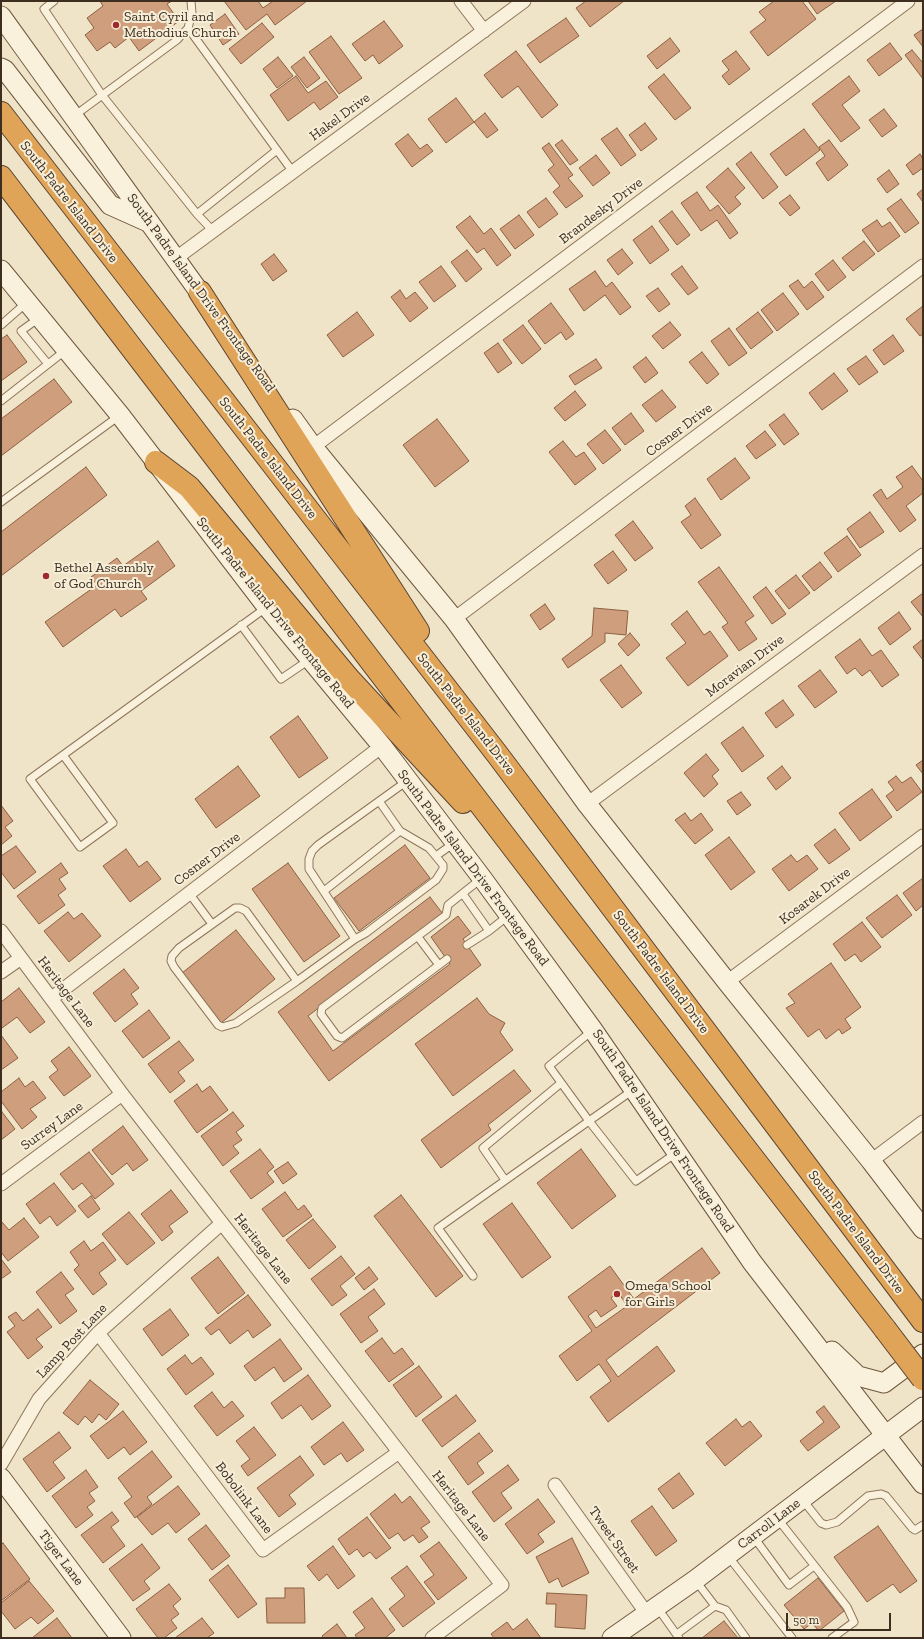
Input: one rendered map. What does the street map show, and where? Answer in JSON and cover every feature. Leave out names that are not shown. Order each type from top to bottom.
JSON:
[{"type":"highway","name":"South Padre Island Drive","points":[[1,113],[497,754],[919,1315]]},
{"type":"highway","points":[[1,177],[555,902],[923,1379]]},
{"type":"highway","points":[[200,292],[497,754]]},
{"type":"highway","points":[[156,462],[189,487],[349,679],[555,902]]},
{"type":"main road","name":"South Padre Island Drive Frontage Road","points":[[1,16],[175,259],[313,447],[454,619],[587,804],[727,982],[871,1161],[923,1229]]},
{"type":"main road","points":[[1,68],[5,70],[110,205],[150,223]]},
{"type":"main road","name":"South Padre Island Drive Frontage Road","points":[[1,270],[68,349],[267,607],[382,746],[407,781],[482,878],[593,1030],[635,1089],[752,1262],[884,1436],[923,1484]]},
{"type":"main road","points":[[782,1300],[858,1376],[884,1384],[923,1354]]},
{"type":"main road","name":"Carroll Lane","points":[[612,1638],[728,1556],[923,1407]]},
{"type":"main road","name":"Tiger Lane","points":[[1,1478],[121,1638]]},
{"type":"street","points":[[461,1],[484,31]]},
{"type":"street","name":"Hakel Drive","points":[[175,259],[524,1]]},
{"type":"street","name":"Brandesky Drive","points":[[313,447],[908,1]]},
{"type":"street","name":"Cosner Drive","points":[[454,619],[923,266]]},
{"type":"street","name":"Moravian Drive","points":[[587,804],[923,555]]},
{"type":"street","name":"Cosner Drive","points":[[52,998],[382,746]]},
{"type":"street","name":"Kosarek Drive","points":[[727,982],[923,836]]},
{"type":"street","name":"Heritage Lane","points":[[1,931],[122,1094],[502,1585],[432,1638]]},
{"type":"street","points":[[1,972],[22,958]]},
{"type":"street","name":"Surrey Lane","points":[[1,1184],[122,1094]]},
{"type":"street","points":[[871,1161],[923,1122]]},
{"type":"street","name":"Lamp Post Lane","points":[[1,1464],[40,1399],[98,1333],[222,1223]]},
{"type":"street","name":"Bobolink Lane","points":[[98,1333],[263,1550],[399,1452]]},
{"type":"street","name":"Tweet Street","points":[[555,1485],[652,1611]]},
{"type":"lane","points":[[54,1],[44,9],[102,95],[197,214],[213,231]]},
{"type":"lane","points":[[74,117],[177,40],[188,28],[192,13],[191,1]]},
{"type":"lane","points":[[188,28],[293,172]]},
{"type":"lane","points":[[197,214],[277,150]]},
{"type":"lane","points":[[1,325],[28,301]]},
{"type":"lane","points":[[40,316],[21,331],[48,364]]},
{"type":"lane","points":[[1,401],[68,349]]},
{"type":"lane","points":[[1,502],[120,415]]},
{"type":"lane","points":[[63,755],[113,822],[80,847],[30,779],[241,625],[267,607]]},
{"type":"lane","points":[[241,625],[281,679],[310,660]]},
{"type":"lane","points":[[355,939],[309,869],[309,859],[312,851],[318,845],[407,781]]},
{"type":"lane","points":[[297,981],[246,911],[240,908],[235,908],[179,948],[172,956],[171,961],[218,1025],[222,1027],[236,1023],[297,981],[355,939],[366,933],[436,880],[443,869],[443,865],[429,848],[400,831],[379,801]]},
{"type":"lane","points":[[324,891],[400,831]]},
{"type":"lane","points":[[436,856],[455,843]]},
{"type":"lane","points":[[447,959],[342,1038],[337,1036],[321,1014],[322,1008],[446,915],[448,905],[482,878]]},
{"type":"lane","points":[[189,894],[212,924]]},
{"type":"lane","points":[[463,894],[489,931]]},
{"type":"lane","points":[[467,945],[489,931],[509,915]]},
{"type":"lane","points":[[418,937],[439,965]]},
{"type":"lane","points":[[593,1030],[549,1066],[589,1121],[636,1181],[678,1152]]},
{"type":"lane","points":[[505,1180],[483,1148],[561,1083]]},
{"type":"lane","points":[[473,1276],[438,1228],[635,1089]]},
{"type":"lane","points":[[802,1499],[821,1523],[826,1525],[837,1522],[868,1496],[881,1494],[886,1496],[912,1528],[915,1530],[923,1525]]},
{"type":"lane","points":[[777,1518],[847,1607],[854,1622],[832,1638]]},
{"type":"lane","points":[[753,1536],[790,1585],[814,1566]]},
{"type":"lane","points":[[728,1556],[792,1638]]},
{"type":"lane","points":[[695,1580],[715,1606],[726,1610],[746,1638]]},
{"type":"lane","points":[[652,1611],[678,1636],[715,1606]]},
{"type":"building","points":[[100,1],[172,1],[167,4],[179,21],[139,51],[129,37],[115,48],[110,42],[97,51],[85,35],[94,28],[87,18],[103,6]]},
{"type":"building","points":[[224,1],[258,1],[263,8],[273,1],[307,1],[275,25],[267,14],[246,30]]},
{"type":"building","points":[[586,1],[624,1],[590,27],[576,8]]},
{"type":"building","points":[[774,1],[802,1],[816,19],[768,56],[750,32],[766,20],[759,12]]},
{"type":"building","points":[[808,1],[836,1],[817,14]]},
{"type":"building","points":[[225,14],[239,34],[223,45],[210,25]]},
{"type":"building","points":[[566,18],[579,36],[540,63],[527,45]]},
{"type":"building","points":[[384,21],[403,46],[379,64],[373,55],[365,61],[352,44]]},
{"type":"building","points":[[262,23],[274,37],[241,64],[229,49]]},
{"type":"building","points":[[923,29],[923,47],[914,35]]},
{"type":"building","points":[[331,36],[362,78],[339,94],[309,52]]},
{"type":"building","points":[[670,38],[680,51],[657,69],[647,56]]},
{"type":"building","points":[[890,43],[902,59],[879,76],[867,60]]},
{"type":"building","points":[[912,50],[923,63],[923,79],[905,55]]},
{"type":"building","points":[[516,51],[558,105],[542,118],[518,86],[502,98],[484,75]]},
{"type":"building","points":[[736,51],[750,69],[729,85],[722,76],[729,70],[722,61]]},
{"type":"building","points":[[278,57],[293,76],[277,88],[263,69]]},
{"type":"building","points":[[304,57],[320,78],[307,88],[291,67]]},
{"type":"building","points":[[664,74],[691,108],[675,120],[648,87]]},
{"type":"building","points":[[296,76],[308,93],[326,81],[338,97],[320,110],[314,102],[288,121],[270,95]]},
{"type":"building","points":[[849,76],[860,91],[842,105],[860,128],[841,142],[812,104]]},
{"type":"building","points":[[456,98],[474,122],[446,143],[428,119]]},
{"type":"building","points":[[884,109],[897,126],[882,137],[869,120]]},
{"type":"building","points":[[485,113],[498,130],[487,138],[474,122]]},
{"type":"building","points":[[645,123],[657,139],[641,151],[629,135]]},
{"type":"building","points":[[617,128],[636,155],[621,166],[601,139]]},
{"type":"building","points":[[804,129],[820,150],[786,176],[770,154]]},
{"type":"building","points":[[408,134],[420,149],[427,144],[433,151],[412,167],[395,144]]},
{"type":"building","points":[[562,140],[578,160],[570,165],[555,145]]},
{"type":"building","points":[[829,140],[848,165],[828,181],[816,163],[825,156],[819,147]]},
{"type":"building","points":[[549,143],[573,175],[568,178],[583,196],[566,208],[553,192],[560,186],[548,170],[554,165],[542,148]]},
{"type":"building","points":[[751,152],[778,187],[763,199],[736,164]]},
{"type":"building","points":[[920,154],[923,159],[923,168],[913,175],[906,165]]},
{"type":"building","points":[[596,155],[610,173],[593,186],[579,168]]},
{"type":"building","points":[[728,168],[745,188],[735,197],[741,204],[729,214],[706,187]]},
{"type":"building","points":[[889,170],[899,184],[887,193],[877,179]]},
{"type":"building","points":[[923,189],[923,202],[917,194]]},
{"type":"building","points":[[697,192],[710,211],[718,205],[738,233],[730,239],[717,220],[701,231],[681,203]]},
{"type":"building","points":[[790,195],[800,208],[790,216],[779,203]]},
{"type":"building","points":[[546,198],[558,214],[539,228],[527,212]]},
{"type":"building","points":[[901,199],[919,223],[905,233],[887,209]]},
{"type":"building","points":[[672,211],[690,235],[677,245],[659,221]]},
{"type":"building","points":[[519,215],[534,235],[515,249],[500,229]]},
{"type":"building","points":[[470,216],[484,234],[491,228],[511,255],[497,266],[484,248],[477,253],[456,227]]},
{"type":"building","points":[[877,220],[882,227],[890,222],[900,236],[878,252],[862,230]]},
{"type":"building","points":[[652,226],[669,250],[650,264],[633,240]]},
{"type":"building","points":[[864,241],[875,254],[853,271],[842,258]]},
{"type":"building","points":[[622,249],[633,263],[618,275],[607,260]]},
{"type":"building","points":[[467,250],[482,269],[466,282],[451,262]]},
{"type":"building","points":[[274,254],[287,271],[273,281],[261,264]]},
{"type":"building","points":[[833,260],[846,277],[828,291],[815,274]]},
{"type":"building","points":[[441,266],[456,286],[434,302],[419,282]]},
{"type":"building","points":[[682,266],[698,288],[688,295],[671,274]]},
{"type":"building","points":[[595,271],[606,287],[612,282],[631,307],[620,315],[605,295],[584,311],[569,289]]},
{"type":"building","points":[[798,280],[804,288],[812,281],[824,297],[807,310],[789,286]]},
{"type":"building","points":[[658,288],[670,304],[659,312],[646,296]]},
{"type":"building","points":[[400,290],[406,299],[415,292],[428,308],[410,322],[391,297]]},
{"type":"building","points":[[783,293],[799,314],[777,331],[761,310]]},
{"type":"building","points":[[551,303],[574,334],[566,340],[561,332],[545,344],[528,321]]},
{"type":"building","points":[[923,306],[923,334],[920,336],[906,319]]},
{"type":"building","points":[[357,312],[374,335],[343,357],[327,335]]},
{"type":"building","points":[[758,312],[773,332],[751,349],[736,329]]},
{"type":"building","points":[[670,322],[681,335],[663,349],[652,336]]},
{"type":"building","points":[[523,325],[541,349],[522,364],[503,340]]},
{"type":"building","points":[[729,328],[747,353],[729,366],[711,341]]},
{"type":"building","points":[[7,335],[27,362],[1,381],[1,339]]},
{"type":"building","points":[[893,335],[904,351],[884,365],[873,350]]},
{"type":"building","points":[[498,343],[512,363],[498,373],[484,353]]},
{"type":"building","points":[[702,352],[719,374],[707,384],[689,362]]},
{"type":"building","points":[[866,356],[878,372],[859,385],[847,369]]},
{"type":"building","points":[[646,357],[658,373],[645,383],[633,367]]},
{"type":"building","points":[[596,359],[602,368],[575,385],[569,376]]},
{"type":"building","points":[[834,373],[848,391],[822,410],[809,393]]},
{"type":"building","points":[[54,379],[72,402],[1,456],[1,419]]},
{"type":"building","points":[[662,390],[676,407],[656,422],[642,405]]},
{"type":"building","points":[[575,391],[586,405],[565,421],[554,408]]},
{"type":"building","points":[[631,413],[644,431],[625,445],[612,428]]},
{"type":"building","points":[[784,414],[799,434],[784,445],[769,425]]},
{"type":"building","points":[[437,419],[469,461],[435,487],[403,445]]},
{"type":"building","points":[[605,430],[621,450],[603,464],[587,444]]},
{"type":"building","points":[[765,431],[776,445],[756,459],[746,446]]},
{"type":"building","points":[[563,441],[576,457],[584,452],[596,469],[575,485],[549,452]]},
{"type":"building","points":[[735,458],[750,478],[721,500],[707,479]]},
{"type":"building","points":[[912,466],[923,481],[923,493],[906,506],[916,520],[900,532],[873,495],[881,489],[887,499],[903,487],[896,477]]},
{"type":"building","points":[[86,467],[107,495],[1,576],[1,532]]},
{"type":"building","points":[[695,498],[721,535],[701,549],[681,522],[691,515],[685,506]]},
{"type":"building","points":[[870,512],[884,532],[860,548],[847,529]]},
{"type":"building","points":[[633,521],[653,548],[635,561],[615,535]]},
{"type":"building","points":[[847,536],[861,555],[838,572],[824,553]]},
{"type":"building","points":[[158,541],[175,566],[141,591],[147,599],[121,617],[115,609],[63,647],[45,622],[97,585],[91,577],[117,558],[123,566]]},
{"type":"building","points":[[613,551],[627,570],[608,584],[594,565]]},
{"type":"building","points":[[820,562],[832,577],[814,591],[802,576]]},
{"type":"building","points":[[719,567],[754,616],[745,622],[757,639],[739,651],[722,627],[728,623],[698,582]]},
{"type":"building","points":[[796,575],[810,593],[789,609],[775,591]]},
{"type":"building","points":[[766,587],[786,614],[772,624],[753,597]]},
{"type":"building","points":[[923,593],[923,617],[911,602]]},
{"type":"building","points":[[545,604],[555,619],[540,630],[530,615]]},
{"type":"building","points":[[594,608],[628,611],[626,635],[605,633],[605,642],[568,668],[562,659],[592,636]]},
{"type":"building","points":[[687,611],[704,635],[710,631],[728,656],[688,686],[666,658],[686,643],[671,624]]},
{"type":"building","points":[[899,612],[911,629],[890,645],[878,628]]},
{"type":"building","points":[[630,633],[640,645],[628,656],[618,644]]},
{"type":"building","points":[[860,639],[872,656],[881,650],[899,675],[882,687],[870,670],[862,676],[855,668],[847,674],[835,657]]},
{"type":"building","points":[[923,639],[923,660],[913,647]]},
{"type":"building","points":[[621,665],[642,693],[622,708],[600,680]]},
{"type":"building","points":[[820,670],[837,692],[815,708],[798,686]]},
{"type":"building","points":[[783,700],[794,715],[776,728],[765,713]]},
{"type":"building","points":[[298,716],[328,758],[299,778],[270,737]]},
{"type":"building","points":[[743,727],[764,756],[742,772],[721,743]]},
{"type":"building","points":[[706,754],[719,770],[712,776],[718,784],[704,797],[684,773]]},
{"type":"building","points":[[923,760],[923,774],[916,765]]},
{"type":"building","points":[[238,766],[260,796],[216,828],[195,799]]},
{"type":"building","points":[[782,766],[791,778],[776,790],[767,778]]},
{"type":"building","points":[[896,776],[902,783],[911,777],[922,792],[897,811],[886,796],[894,790],[888,782]]},
{"type":"building","points":[[872,789],[892,817],[860,841],[839,813]]},
{"type":"building","points":[[741,792],[751,805],[737,815],[727,801]]},
{"type":"building","points":[[1,805],[13,821],[5,827],[12,836],[1,845]]},
{"type":"building","points":[[685,813],[691,821],[701,813],[713,830],[695,844],[675,820]]},
{"type":"building","points":[[835,829],[850,849],[829,864],[814,845]]},
{"type":"building","points":[[729,837],[755,872],[731,890],[705,855]]},
{"type":"building","points":[[405,845],[430,878],[359,931],[334,898]]},
{"type":"building","points":[[16,846],[36,872],[14,889],[1,872],[1,856]]},
{"type":"building","points":[[126,849],[139,867],[147,861],[161,879],[130,902],[103,866]]},
{"type":"building","points":[[791,855],[797,862],[807,855],[818,869],[789,891],[772,869]]},
{"type":"building","points":[[61,863],[68,873],[59,879],[66,889],[58,895],[65,905],[39,924],[17,896]]},
{"type":"building","points":[[288,863],[340,936],[304,962],[252,889]]},
{"type":"building","points":[[923,878],[923,905],[916,911],[903,893]]},
{"type":"building","points":[[897,895],[912,915],[882,938],[866,918]]},
{"type":"building","points":[[430,897],[443,914],[308,1016],[333,1051],[450,964],[431,937],[458,916],[471,933],[463,939],[481,965],[329,1081],[278,1012]]},
{"type":"building","points":[[68,912],[74,919],[82,913],[101,936],[69,962],[44,931]]},
{"type":"building","points":[[862,922],[881,947],[861,962],[855,954],[845,961],[833,944]]},
{"type":"building","points":[[236,930],[275,979],[221,1023],[182,973]]},
{"type":"building","points":[[831,963],[861,1007],[845,1019],[851,1028],[842,1034],[839,1029],[826,1039],[819,1029],[808,1037],[786,1008],[795,1003],[788,994]]},
{"type":"building","points":[[124,969],[139,988],[131,994],[138,1004],[115,1022],[93,993]]},
{"type":"building","points":[[19,988],[45,1022],[30,1033],[17,1017],[2,1028],[1,1027],[1,1002]]},
{"type":"building","points":[[477,998],[489,1014],[505,1023],[500,1032],[513,1050],[453,1096],[415,1044]]},
{"type":"building","points":[[149,1010],[170,1038],[143,1058],[122,1031]]},
{"type":"building","points":[[1,1035],[18,1058],[1,1070]]},
{"type":"building","points":[[179,1041],[194,1060],[178,1072],[185,1081],[170,1093],[148,1064]]},
{"type":"building","points":[[69,1047],[91,1076],[64,1096],[49,1077],[58,1070],[51,1061]]},
{"type":"building","points":[[514,1070],[531,1091],[488,1125],[491,1130],[441,1168],[421,1140]]},
{"type":"building","points":[[19,1078],[25,1087],[33,1081],[46,1098],[30,1109],[37,1117],[22,1129],[1,1101],[1,1092]]},
{"type":"building","points":[[197,1084],[202,1092],[210,1086],[228,1110],[197,1133],[174,1101]]},
{"type":"building","points":[[2,1112],[15,1129],[1,1140],[1,1113]]},
{"type":"building","points":[[233,1112],[244,1126],[236,1132],[242,1140],[233,1146],[239,1153],[223,1166],[201,1136]]},
{"type":"building","points":[[123,1126],[148,1160],[133,1171],[127,1163],[112,1175],[92,1150]]},
{"type":"building","points":[[260,1149],[274,1167],[267,1173],[274,1182],[251,1199],[230,1171]]},
{"type":"building","points":[[581,1149],[616,1196],[572,1229],[537,1183]]},
{"type":"building","points":[[89,1152],[114,1184],[95,1199],[82,1183],[73,1190],[60,1174]]},
{"type":"building","points":[[288,1162],[297,1174],[283,1184],[274,1171]]},
{"type":"building","points":[[54,1183],[76,1211],[57,1226],[50,1216],[40,1224],[26,1204]]},
{"type":"building","points":[[171,1190],[188,1212],[169,1226],[173,1232],[162,1241],[141,1214]]},
{"type":"building","points":[[285,1192],[298,1210],[304,1205],[312,1216],[283,1237],[262,1209]]},
{"type":"building","points":[[401,1195],[463,1276],[436,1297],[374,1216]]},
{"type":"building","points":[[91,1196],[100,1209],[88,1218],[78,1206]]},
{"type":"building","points":[[512,1203],[551,1257],[522,1278],[483,1224]]},
{"type":"building","points":[[129,1212],[155,1243],[127,1265],[102,1234]]},
{"type":"building","points":[[24,1218],[39,1237],[8,1261],[1,1252],[1,1221],[9,1230]]},
{"type":"building","points":[[313,1219],[336,1247],[309,1269],[286,1240]]},
{"type":"building","points":[[84,1241],[91,1251],[103,1242],[116,1260],[99,1273],[107,1284],[93,1295],[74,1270],[79,1265],[70,1252]]},
{"type":"building","points":[[702,1248],[720,1273],[606,1360],[618,1377],[657,1346],[675,1371],[608,1422],[590,1397],[611,1381],[599,1364],[577,1381],[559,1356],[592,1331],[568,1297],[610,1266],[634,1299]],"holes":[[[618,1292],[627,1306],[596,1328],[588,1316],[596,1310],[601,1317],[617,1306],[611,1298]]]},
{"type":"building","points":[[341,1256],[355,1274],[340,1286],[347,1295],[332,1306],[311,1279]]},
{"type":"building","points":[[218,1257],[245,1293],[218,1314],[191,1278]]},
{"type":"building","points":[[1,1259],[11,1272],[1,1279]]},
{"type":"building","points":[[369,1267],[378,1279],[364,1290],[355,1278]]},
{"type":"building","points":[[61,1272],[74,1289],[65,1295],[77,1311],[60,1324],[36,1292]]},
{"type":"building","points":[[374,1289],[385,1304],[368,1317],[378,1331],[361,1343],[340,1314]]},
{"type":"building","points":[[248,1295],[271,1325],[253,1338],[248,1330],[230,1344],[219,1329],[211,1335],[205,1328]]},
{"type":"building","points":[[38,1309],[52,1327],[36,1339],[43,1347],[28,1359],[7,1332],[15,1326],[8,1317],[16,1312],[23,1321]]},
{"type":"building","points":[[170,1309],[189,1335],[162,1356],[143,1329]]},
{"type":"building","points":[[382,1338],[394,1354],[402,1348],[414,1364],[389,1382],[365,1351]]},
{"type":"building","points":[[280,1339],[302,1369],[284,1382],[274,1367],[255,1381],[244,1366]]},
{"type":"building","points":[[185,1355],[192,1364],[201,1357],[214,1374],[186,1395],[167,1369]]},
{"type":"building","points":[[419,1366],[442,1397],[416,1417],[393,1385]]},
{"type":"building","points":[[308,1375],[331,1406],[312,1420],[301,1405],[282,1419],[271,1403]]},
{"type":"building","points":[[90,1380],[119,1404],[106,1420],[99,1414],[92,1423],[85,1416],[78,1425],[63,1413]]},
{"type":"building","points":[[212,1392],[224,1408],[232,1401],[244,1416],[217,1436],[194,1406]]},
{"type":"building","points":[[456,1395],[476,1421],[442,1447],[422,1420]]},
{"type":"building","points":[[824,1406],[840,1427],[808,1451],[800,1441],[824,1422],[816,1412]]},
{"type":"building","points":[[123,1411],[147,1442],[130,1455],[124,1447],[108,1459],[90,1436]]},
{"type":"building","points":[[736,1419],[742,1427],[750,1421],[762,1436],[725,1466],[706,1443]]},
{"type":"building","points":[[343,1422],[364,1450],[347,1462],[341,1453],[324,1465],[311,1447]]},
{"type":"building","points":[[254,1427],[276,1455],[248,1476],[241,1466],[250,1459],[236,1441]]},
{"type":"building","points":[[59,1432],[71,1448],[53,1462],[65,1478],[47,1492],[23,1459]]},
{"type":"building","points":[[479,1433],[493,1451],[477,1463],[484,1473],[468,1485],[448,1457]]},
{"type":"building","points":[[152,1451],[172,1477],[147,1497],[152,1504],[135,1518],[124,1503],[132,1497],[118,1478]]},
{"type":"building","points":[[300,1456],[314,1475],[289,1495],[296,1504],[279,1517],[257,1488]]},
{"type":"building","points":[[508,1465],[519,1480],[501,1493],[512,1508],[494,1522],[472,1492]]},
{"type":"building","points":[[86,1470],[98,1487],[89,1493],[95,1501],[87,1507],[93,1515],[76,1528],[52,1496]]},
{"type":"building","points":[[679,1473],[694,1494],[673,1509],[658,1489]]},
{"type":"building","points":[[178,1486],[200,1514],[176,1533],[168,1523],[152,1535],[137,1517]]},
{"type":"building","points":[[395,1494],[402,1503],[410,1496],[430,1522],[421,1528],[428,1537],[419,1543],[413,1535],[404,1541],[398,1533],[389,1539],[370,1514]]},
{"type":"building","points":[[538,1499],[555,1522],[538,1534],[544,1542],[527,1554],[505,1524]]},
{"type":"building","points":[[652,1506],[677,1541],[656,1556],[631,1521]]},
{"type":"building","points":[[112,1512],[119,1521],[111,1527],[125,1546],[103,1563],[81,1535]]},
{"type":"building","points":[[367,1517],[391,1548],[376,1559],[370,1552],[363,1557],[357,1549],[349,1555],[338,1539]]},
{"type":"building","points":[[206,1525],[230,1556],[212,1570],[188,1539]]},
{"type":"building","points":[[878,1526],[917,1581],[900,1593],[893,1584],[867,1602],[834,1557]]},
{"type":"building","points":[[572,1538],[589,1573],[562,1587],[558,1578],[549,1583],[536,1557]]},
{"type":"building","points":[[439,1542],[467,1578],[438,1600],[424,1582],[434,1575],[420,1556]]},
{"type":"building","points":[[3,1543],[30,1579],[1,1601],[1,1545]]},
{"type":"building","points":[[142,1544],[160,1568],[144,1581],[150,1589],[133,1601],[109,1569]]},
{"type":"building","points":[[333,1546],[355,1576],[338,1589],[327,1574],[319,1581],[307,1566]]},
{"type":"building","points":[[228,1565],[257,1604],[238,1618],[209,1580]]},
{"type":"building","points":[[407,1566],[435,1603],[403,1627],[389,1609],[405,1596],[391,1578]]},
{"type":"building","points":[[818,1578],[844,1611],[819,1631],[812,1623],[804,1629],[784,1605]]},
{"type":"building","points":[[29,1581],[54,1611],[38,1624],[31,1617],[15,1629],[1,1611],[1,1603]]},
{"type":"building","points":[[169,1584],[181,1599],[173,1606],[179,1614],[171,1620],[177,1628],[164,1638],[158,1638],[136,1609]]},
{"type":"building","points":[[285,1588],[304,1588],[305,1623],[267,1623],[266,1598],[285,1598]]},
{"type":"building","points":[[547,1593],[587,1595],[585,1629],[555,1627],[556,1604],[546,1604]]},
{"type":"building","points":[[372,1598],[395,1630],[385,1638],[357,1638],[355,1635],[365,1628],[353,1612]]},
{"type":"building","points":[[57,1618],[72,1638],[32,1638]]},
{"type":"building","points":[[202,1618],[214,1633],[207,1638],[175,1638]]},
{"type":"building","points":[[527,1619],[541,1638],[494,1638],[491,1634],[507,1622],[513,1630]]},
{"type":"building","points":[[724,1621],[738,1638],[702,1638]]},
{"type":"building","points":[[337,1624],[347,1638],[324,1638],[322,1636]]},
{"type":"place","name":"Saint Cyril and Methodius Church","points":[[116,25]]},
{"type":"place","name":"Bethel Assembly of God Church","points":[[46,576]]},
{"type":"place","name":"Omega School for Girls","points":[[617,1294]]}]
